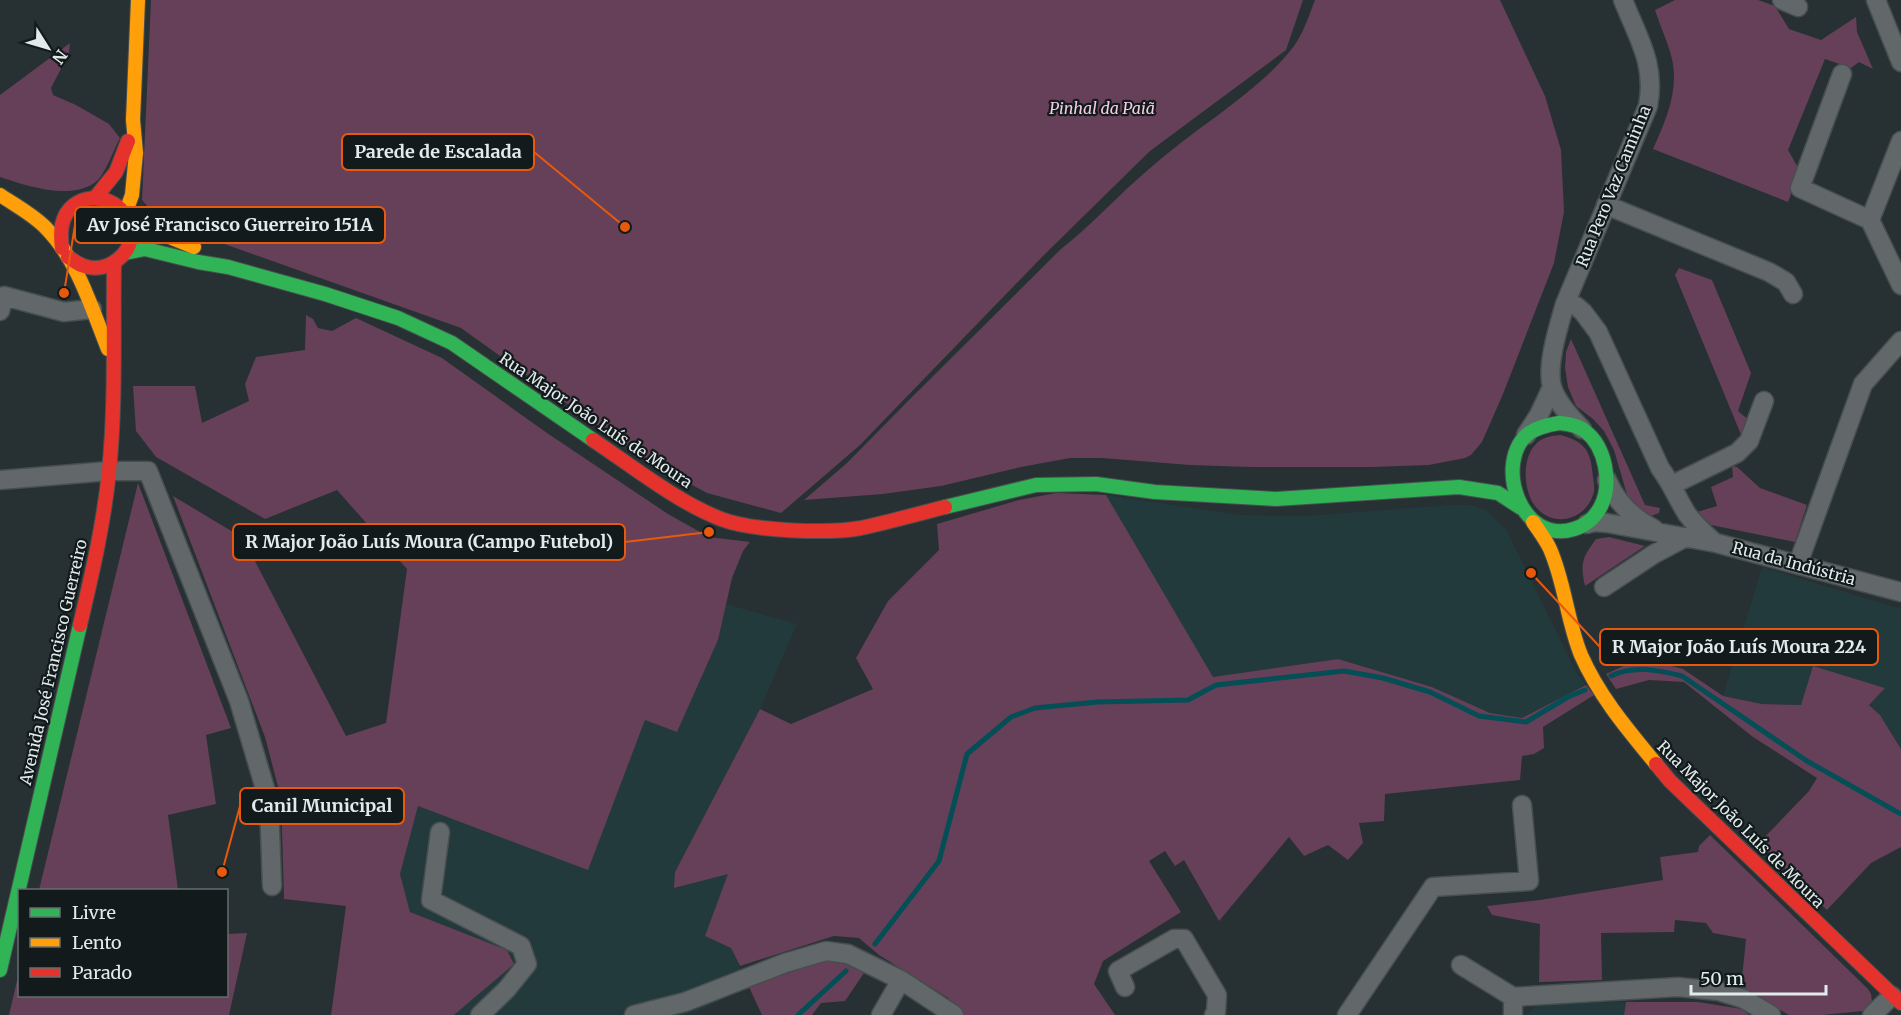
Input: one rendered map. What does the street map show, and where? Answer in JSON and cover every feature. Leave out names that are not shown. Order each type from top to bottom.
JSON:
[{"type":"street","points":[[0,193],[46,228],[76,264],[95,269],[114,264],[125,253],[130,237],[126,217],[132,195],[136,153],[133,120],[138,0]]},
{"type":"street","points":[[1876,0],[1901,62]]},
{"type":"street","name":"Rua Pero Vaz Caminha","points":[[1552,387],[1552,355],[1565,303],[1648,106],[1651,89],[1647,58],[1626,1]]},
{"type":"street","points":[[1842,74],[1800,188],[1869,220],[1901,285]]},
{"type":"street","points":[[95,198],[109,185],[117,170],[125,153],[133,120]]},
{"type":"street","points":[[1869,220],[1901,141]]},
{"type":"street","points":[[0,193],[33,200]]},
{"type":"street","points":[[112,358],[65,253],[59,236],[60,225],[65,214],[73,206],[83,200],[95,198],[112,202],[126,217]]},
{"type":"street","points":[[53,203],[73,206]]},
{"type":"street","points":[[1606,205],[1768,272],[1786,282],[1793,294]]},
{"type":"street","name":"Rua Major João Luís de Moura","points":[[126,217],[203,251],[228,267]]},
{"type":"street","name":"Rua Major João Luís de Moura","points":[[125,253],[145,249],[228,267],[325,294],[398,318],[452,343],[673,494],[721,519],[748,526],[825,530],[859,528],[1036,485],[1096,484],[1155,492],[1276,499],[1459,487],[1498,493],[1521,508]]},
{"type":"street","name":"Avenida José Francisco Guerreiro","points":[[19,889],[94,562],[109,471],[114,264]]},
{"type":"street","points":[[0,311],[4,296],[64,312],[92,309]]},
{"type":"street","points":[[1565,303],[1576,306],[1583,312],[1598,332],[1660,468],[1696,526],[1716,543]]},
{"type":"street","points":[[1798,564],[1863,384],[1901,341]]},
{"type":"street","points":[[1552,387],[1567,413],[1593,440],[1601,453],[1606,480],[1605,499],[1594,517],[1582,526],[1571,542]]},
{"type":"street","points":[[1552,387],[1545,404],[1514,457],[1515,491],[1521,508],[1533,522],[1549,530],[1560,531],[1582,526]]},
{"type":"street","points":[[1672,484],[1737,453],[1749,441],[1764,401]]},
{"type":"street","points":[[1501,465],[1532,431],[1540,426],[1568,424],[1584,430]]},
{"type":"street","points":[[0,480],[109,471],[148,471],[239,701],[269,802],[272,886]]},
{"type":"street","name":"Rua Major João Luís de Moura","points":[[1459,487],[1481,476]]},
{"type":"street","name":"Rua da Indústria","points":[[1606,480],[1622,505],[1637,519],[1658,531]]},
{"type":"street","name":"Rua Major João Luís de Moura","points":[[1533,522],[1550,548],[1573,632],[1582,656],[1600,692],[1637,741],[1670,780],[1897,999]]},
{"type":"street","name":"Rua da Indústria","points":[[1582,526],[1594,522],[1607,523],[1716,543],[1901,592]]},
{"type":"street","points":[[1604,587],[1654,554],[1686,537]]},
{"type":"street","name":"Rua Major João Luís de Moura","points":[[1569,564],[1570,615]]},
{"type":"street","points":[[1347,1015],[1433,887],[1529,881],[1522,805]]},
{"type":"street","points":[[440,832],[431,900],[521,946],[527,964],[507,989],[480,1015]]},
{"type":"street","name":"Avenida José Francisco Guerreiro","points":[[0,970],[18,892]]},
{"type":"street","points":[[1125,987],[1118,971],[1174,939],[1184,939],[1217,995],[1214,1015]]},
{"type":"street","points":[[634,1015],[685,1002],[785,963],[826,951],[848,954],[901,980],[954,1015]]},
{"type":"street","points":[[1461,965],[1513,1006],[1678,987],[1718,991],[1744,999],[1771,1015]]},
{"type":"street","points":[[881,1015],[901,980]]},
{"type":"street","points":[[1872,1015],[1897,999]]},
{"type":"shaded area","points":[[1106,495],[1239,515],[1306,516],[1452,505],[1470,505],[1486,510],[1506,529],[1575,670],[1586,685],[1522,718],[1490,713],[1432,687],[1338,659],[1213,677],[1135,548]]},
{"type":"shaded area","points":[[1762,567],[1901,609],[1901,749],[1880,715],[1869,704],[1884,688],[1813,666],[1802,705],[1762,704],[1723,696]]},
{"type":"shaded area","points":[[726,604],[797,624],[760,709],[675,872],[675,888],[728,873],[731,948],[749,987],[698,1011],[683,1015],[454,1015],[514,963],[507,950],[410,912],[400,874],[418,806],[588,869],[645,720],[677,732],[718,640]]},
{"type":"shaded area","points":[[1626,1002],[1624,1015],[1525,1015],[1539,1004]]},
{"type":"green space","name":"Pinhal da Paiã","points":[[151,0],[1303,0],[1286,50],[1150,151],[1044,255],[860,445],[781,513],[707,493],[646,460],[461,328],[160,221],[142,200]]},
{"type":"green space","points":[[1315,0],[1500,0],[1545,96],[1561,150],[1564,212],[1554,263],[1503,394],[1482,442],[1471,455],[1429,465],[1372,467],[1250,467],[1070,458],[941,486],[883,494],[804,500],[847,463],[1061,249],[1157,162],[1268,75],[1298,41]]},
{"type":"green space","points":[[1675,0],[1758,0],[1775,6],[1789,29],[1821,40],[1856,17],[1857,32],[1873,69],[1859,62],[1851,68],[1825,59],[1788,150],[1800,171],[1788,202],[1653,149],[1667,116],[1674,82],[1672,59],[1655,10]]},
{"type":"green space","points":[[70,43],[69,53],[51,88],[53,95],[109,124],[120,138],[107,166],[98,180],[88,187],[76,190],[37,188],[0,177],[0,95]]},
{"type":"green space","points":[[1679,268],[1712,280],[1751,373],[1738,411],[1750,421],[1742,437],[1675,275]]},
{"type":"green space","points":[[306,315],[313,319],[318,328],[332,331],[356,318],[442,358],[547,433],[668,514],[709,537],[750,542],[743,551],[732,578],[718,640],[677,732],[645,720],[588,870],[418,806],[400,874],[410,912],[507,950],[514,964],[454,1015],[331,1015],[346,906],[284,899],[281,798],[265,737],[173,496],[243,538],[346,736],[386,723],[407,569],[337,490],[265,519],[156,457],[136,431],[133,386],[195,386],[202,423],[249,401],[245,384],[256,357],[305,350]]},
{"type":"green space","points":[[1571,339],[1645,505],[1660,508],[1659,513],[1651,516],[1635,508],[1628,498],[1614,450],[1604,431],[1576,406],[1568,387],[1565,368],[1566,352]]},
{"type":"green space","points":[[1560,435],[1575,440],[1585,448],[1591,460],[1594,488],[1589,504],[1583,510],[1576,516],[1559,519],[1551,518],[1535,506],[1526,482],[1526,464],[1532,448],[1538,442]]},
{"type":"green space","points":[[1732,466],[1737,467],[1760,488],[1807,505],[1795,542],[1711,525],[1697,512],[1717,506],[1711,487],[1733,477]]},
{"type":"green space","points":[[138,483],[231,728],[206,735],[216,804],[168,815],[178,889],[39,889]]},
{"type":"green space","points":[[1056,493],[1106,495],[1213,677],[1338,659],[1432,687],[1490,713],[1522,718],[1586,685],[1594,695],[1543,727],[1544,748],[1534,754],[1522,756],[1520,780],[1385,794],[1384,821],[1359,823],[1363,843],[1348,860],[1328,845],[1304,856],[1289,837],[1219,921],[1184,860],[1175,866],[1165,851],[1149,861],[1181,912],[1103,961],[1094,984],[1115,1015],[962,1015],[948,998],[879,955],[859,938],[834,936],[740,966],[731,948],[705,936],[728,874],[674,888],[675,872],[760,709],[791,724],[873,689],[856,658],[888,601],[939,550],[937,524],[1019,500]]},
{"type":"green space","points":[[1609,537],[1645,546],[1585,586],[1583,561],[1585,556],[1596,539]]},
{"type":"green space","points":[[1641,658],[1683,669],[1723,696],[1762,704],[1801,705],[1813,666],[1885,688],[1869,705],[1880,715],[1901,749],[1901,847],[1871,863],[1827,910],[1759,843],[1809,791],[1817,778],[1753,737],[1684,682],[1649,680],[1616,689],[1606,674]]},
{"type":"green space","points":[[1710,835],[1868,989],[1872,1001],[1863,1011],[1789,1015],[1741,988],[1746,939],[1713,933],[1706,923],[1675,920],[1674,932],[1601,933],[1602,980],[1539,982],[1540,924],[1492,915],[1487,906],[1540,900],[1663,880],[1660,857],[1698,852],[1699,846]]},
{"type":"green space","points":[[247,933],[229,1015],[9,1015],[18,976],[18,997],[228,997],[228,934]]},
{"type":"green space","points":[[824,960],[844,962],[864,973],[845,1001],[821,1003],[812,1015],[762,1015],[749,987]]},
{"type":"green space","points":[[1626,1002],[1698,1002],[1742,1009],[1749,1015],[1624,1015]]},
{"type":"waterway","points":[[1611,676],[1637,670],[1655,670],[1682,676],[1807,761],[1901,814]]},
{"type":"waterway","points":[[875,944],[939,861],[967,754],[1011,717],[1035,708],[1097,702],[1188,700],[1216,685],[1344,671],[1383,678],[1430,692],[1479,716],[1526,722],[1568,697],[1585,690]]},
{"type":"waterway","points":[[798,1015],[846,971]]},
{"type":"traffic: fast","points":[[125,253],[145,249],[228,267],[325,294],[398,318],[452,343],[593,440]]},
{"type":"traffic: fast","points":[[1559,423],[1579,427],[1598,446],[1605,466],[1606,487],[1601,506],[1590,520],[1574,529],[1555,531],[1539,525],[1527,513],[1518,498],[1513,480],[1513,462],[1518,446],[1529,433],[1559,423]]},
{"type":"traffic: fast","points":[[945,507],[1036,485],[1096,484],[1155,492],[1276,499],[1459,487],[1498,493],[1521,508]]},
{"type":"traffic: fast","points":[[19,889],[80,625]]},
{"type":"traffic: fast","points":[[0,970],[18,892]]},
{"type":"traffic: slow","points":[[125,214],[132,195],[136,153],[133,120],[138,0]]},
{"type":"traffic: slow","points":[[0,195],[40,222],[66,254],[75,269],[108,349]]},
{"type":"traffic: slow","points":[[128,220],[194,247]]},
{"type":"traffic: slow","points":[[1533,522],[1555,562],[1572,629],[1588,670],[1615,712],[1656,764]]},
{"type":"traffic: jam","points":[[95,198],[116,172],[128,141]]},
{"type":"traffic: jam","points":[[62,248],[61,231],[66,214],[82,200],[91,198],[109,201],[123,212],[131,230],[131,239],[124,254],[117,260],[93,268],[80,265],[68,257]]},
{"type":"traffic: jam","points":[[80,625],[101,529],[109,471],[113,394],[114,264]]},
{"type":"traffic: jam","points":[[593,440],[688,503],[704,512],[735,523],[770,529],[846,530],[872,526],[945,507]]},
{"type":"traffic: jam","points":[[1656,764],[1670,781],[1901,1003]]},
{"type":"place","name":"Parede de Escalada","points":[[625,227]]},
{"type":"place","name":"Av José Francisco Guerreiro 151A","points":[[64,293]]},
{"type":"place","name":"R Major João Luís Moura (Campo Futebol)","points":[[709,532]]},
{"type":"place","name":"R Major João Luís Moura 224","points":[[1531,573]]},
{"type":"place","name":"Canil Municipal","points":[[222,872]]}]
